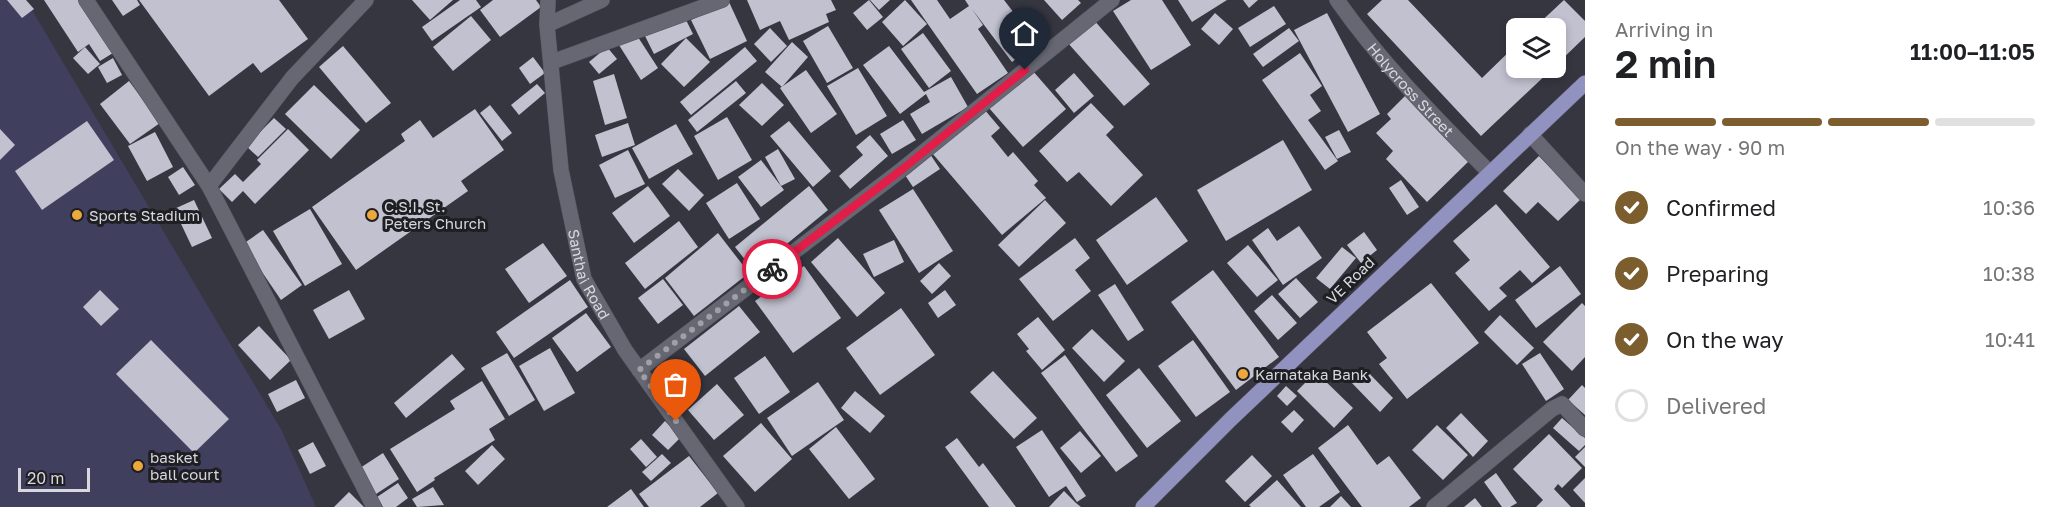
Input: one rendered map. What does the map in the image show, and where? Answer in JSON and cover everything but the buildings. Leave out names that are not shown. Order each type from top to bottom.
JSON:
[{"type":"main road","name":"VE Road","points":[[1143,507],[1231,419],[1585,83]]},
{"type":"street","points":[[86,0],[209,186],[374,507]]},
{"type":"street","points":[[209,186],[292,78],[366,0]]},
{"type":"street","name":"Santhai Road","points":[[548,0],[547,25],[561,170],[584,279],[639,370],[737,507]]},
{"type":"street","points":[[547,25],[602,0]]},
{"type":"street","points":[[552,62],[722,0]]},
{"type":"street","points":[[639,370],[900,171],[1112,0]]},
{"type":"street","name":"Holycross Street","points":[[1337,0],[1358,31],[1419,102],[1489,172]]},
{"type":"street","points":[[1530,134],[1585,194]]},
{"type":"street","points":[[1434,507],[1552,409],[1562,404],[1585,429]]},
{"type":"shaded area","name":"Sports Stadium","points":[[0,0],[26,0],[282,431],[316,507],[0,507]]},
{"type":"way so far","points":[[676,421],[639,370],[772,269]]},
{"type":"place","name":"Sports Stadium","points":[[77,215]]},
{"type":"place","name":"C.S.I. St. Peters Church","points":[[372,215]]},
{"type":"place","name":"Karnataka Bank","points":[[1243,374]]},
{"type":"place","name":"basket ball court","points":[[138,466]]},
{"type":"route","points":[[772,269],[900,171],[1025,70]]}]
